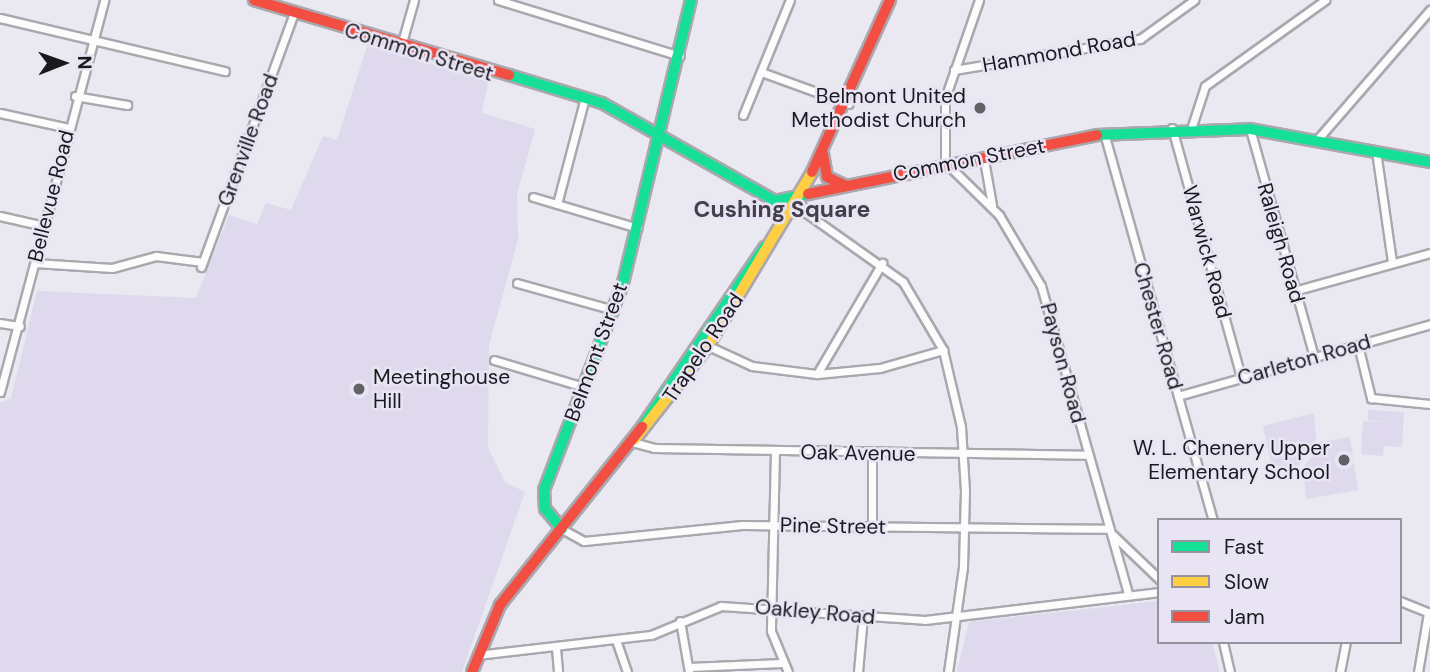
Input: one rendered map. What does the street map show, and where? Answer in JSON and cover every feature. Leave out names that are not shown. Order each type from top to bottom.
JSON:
[{"type":"main road","name":"Common Street","points":[[254,0],[401,46],[585,97],[663,134],[766,198],[796,197],[1104,133],[1172,128],[1250,130],[1430,162]]},
{"type":"main road","name":"Belmont Street","points":[[562,529],[545,509],[544,490],[614,310],[663,134],[691,0]]},
{"type":"main road","name":"Trapelo Road","points":[[562,529],[632,442],[704,344],[823,154],[850,104],[890,0]]},
{"type":"main road","points":[[823,154],[827,177],[846,186]]},
{"type":"main road","points":[[472,672],[500,606],[562,529]]},
{"type":"street","name":"Bellevue Road","points":[[0,392],[20,326],[75,96],[104,0]]},
{"type":"street","points":[[401,46],[414,0]]},
{"type":"street","points":[[498,0],[680,56]]},
{"type":"street","points":[[743,115],[764,74],[790,0]]},
{"type":"street","points":[[947,167],[942,117],[954,71],[979,0]]},
{"type":"street","name":"Hammond Road","points":[[954,71],[1140,39],[1194,0]]},
{"type":"street","points":[[1192,127],[1205,86],[1325,0]]},
{"type":"street","points":[[1316,141],[1430,10]]},
{"type":"street","name":"Grenville Road","points":[[35,263],[112,268],[156,256],[202,264],[294,13]]},
{"type":"street","points":[[0,18],[225,71]]},
{"type":"street","points":[[764,74],[850,104]]},
{"type":"street","points":[[75,96],[127,105]]},
{"type":"street","points":[[557,204],[585,97]]},
{"type":"street","points":[[0,113],[68,128]]},
{"type":"street","name":"Warwick Road","points":[[1172,128],[1241,377]]},
{"type":"street","name":"Raleigh Road","points":[[1250,130],[1314,357]]},
{"type":"street","name":"Chester Road","points":[[1104,133],[1212,518]]},
{"type":"street","points":[[1376,151],[1392,262]]},
{"type":"street","name":"Payson Road","points":[[984,160],[993,209]]},
{"type":"street","name":"Payson Road","points":[[947,167],[993,209],[1026,255],[1056,324],[1086,455],[1128,594]]},
{"type":"street","points":[[533,197],[638,228]]},
{"type":"street","points":[[796,197],[806,214],[882,263],[918,302],[943,350],[963,455],[965,529],[957,616],[948,672]]},
{"type":"street","points":[[0,216],[44,226]]},
{"type":"street","points":[[1294,290],[1430,253]]},
{"type":"street","points":[[817,374],[882,263]]},
{"type":"street","points":[[517,283],[614,310]]},
{"type":"street","points":[[0,323],[20,326]]},
{"type":"street","name":"Carleton Road","points":[[1178,396],[1430,324]]},
{"type":"street","points":[[704,344],[752,366],[817,374],[880,368],[943,350]]},
{"type":"street","points":[[1358,345],[1371,398],[1430,404]]},
{"type":"street","points":[[494,360],[584,387]]},
{"type":"street","name":"Oak Avenue","points":[[632,442],[651,448],[872,454],[1086,455]]},
{"type":"street","points":[[775,451],[771,607],[773,643],[788,672]]},
{"type":"street","points":[[872,454],[872,527]]},
{"type":"street","name":"Pine Street","points":[[562,529],[584,541],[773,525],[965,529],[1109,528]]},
{"type":"street","name":"Payson Road","points":[[1109,528],[1124,551],[1157,577]]},
{"type":"street","name":"Oakley Road","points":[[477,655],[651,635],[721,606],[771,607],[863,616],[957,616],[1157,592]]},
{"type":"street","points":[[1402,602],[1429,613],[1418,672]]},
{"type":"street","points":[[858,672],[863,616]]},
{"type":"street","points":[[680,621],[689,670],[782,663]]},
{"type":"street","points":[[615,640],[627,672]]},
{"type":"street","points":[[1223,644],[1230,672]]},
{"type":"street","points":[[1340,672],[1346,644]]},
{"type":"street","points":[[556,648],[558,672]]},
{"type":"shaded area","points":[[368,43],[488,82],[482,113],[535,129],[517,194],[518,239],[489,345],[488,448],[505,482],[525,492],[462,672],[0,672],[0,403],[11,398],[37,291],[196,298],[229,215],[257,224],[266,203],[291,210],[323,136],[337,140]]},
{"type":"shaded area","points":[[1368,410],[1404,412],[1402,447],[1384,446],[1383,456],[1361,454],[1363,421],[1386,422],[1368,420]]},
{"type":"shaded area","points":[[1314,413],[1316,440],[1299,465],[1274,477],[1263,426]]},
{"type":"shaded area","points":[[1350,437],[1358,490],[1306,499],[1303,467],[1326,441]]},
{"type":"shaded area","points":[[1157,601],[1157,644],[1213,644],[1220,672],[957,672],[969,622]]},
{"type":"traffic: fast","points":[[562,529],[545,509],[544,490],[623,283],[691,0]]},
{"type":"traffic: fast","points":[[509,75],[602,103],[775,201],[808,194]]},
{"type":"traffic: fast","points":[[1097,135],[1250,129],[1430,162]]},
{"type":"traffic: fast","points":[[642,427],[765,247]]},
{"type":"traffic: slow","points":[[635,439],[708,346],[812,172]]},
{"type":"traffic: jam","points":[[254,0],[509,75]]},
{"type":"traffic: jam","points":[[812,172],[890,0]]},
{"type":"traffic: jam","points":[[808,194],[1097,135]]},
{"type":"traffic: jam","points":[[823,154],[827,177],[846,186]]},
{"type":"traffic: jam","points":[[472,672],[500,605],[642,427]]},
{"type":"place","name":"Belmont United Methodist Church","points":[[980,108]]},
{"type":"place","name":"Meetinghouse Hill","points":[[359,389]]},
{"type":"place","name":"W. L. Chenery Upper Elementary School","points":[[1344,460]]},
{"type":"district","name":"Cushing Square","points":[[782,209]]}]
